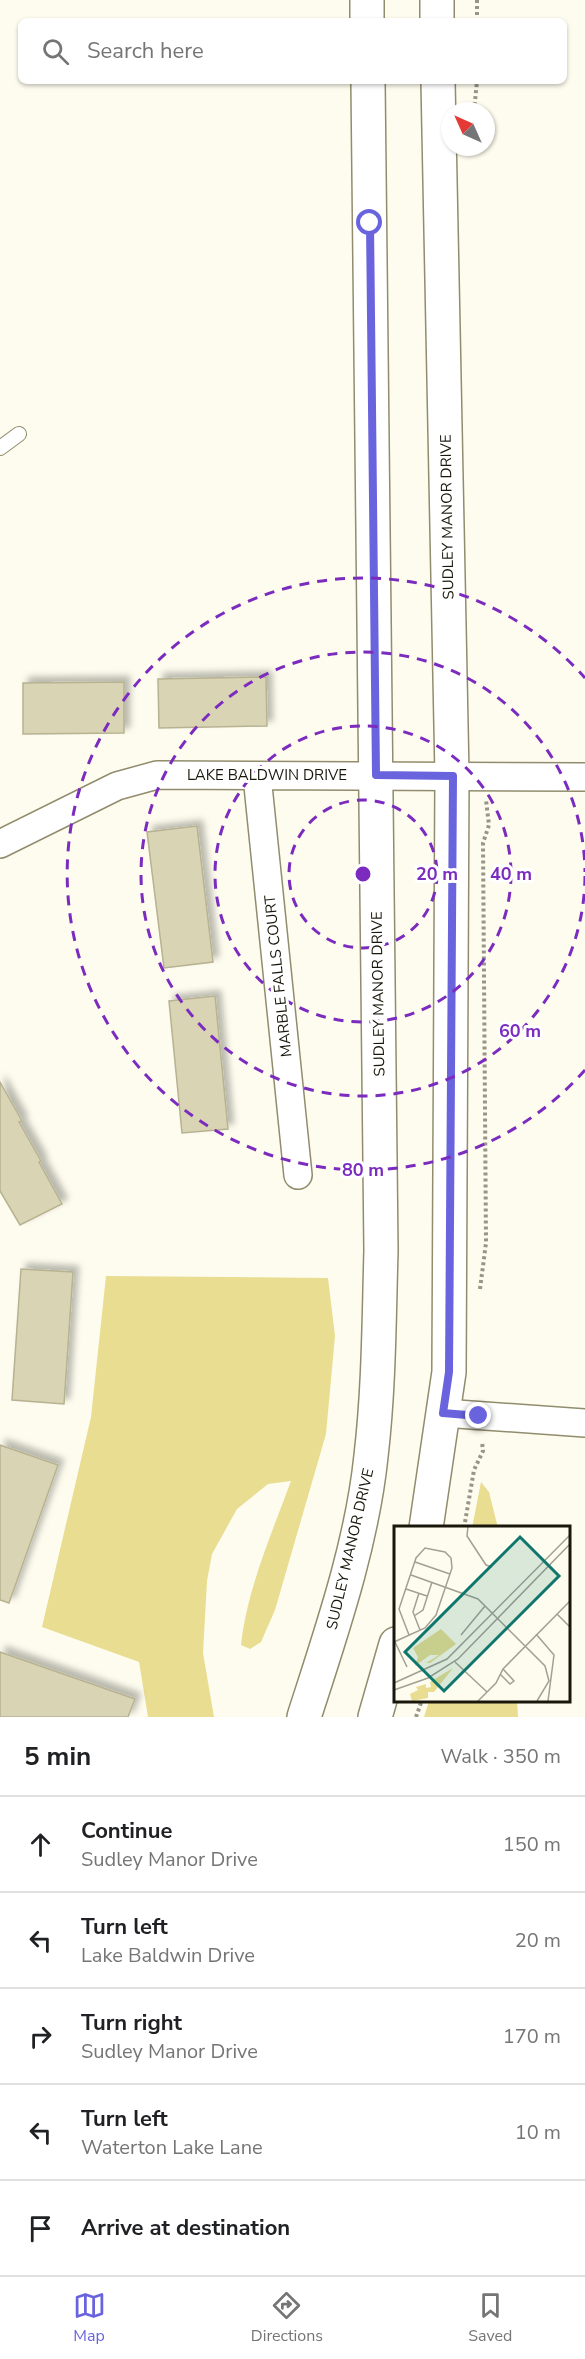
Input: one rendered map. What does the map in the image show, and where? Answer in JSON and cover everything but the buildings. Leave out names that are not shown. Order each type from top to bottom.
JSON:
[{"type":"main road","points":[[367,0],[367,18]]},
{"type":"main road","points":[[436,0],[437,18]]},
{"type":"main road","name":"SUDLEY MANOR DRIVE","points":[[304,1717],[342,1602],[371,1458],[378,1371],[381,1251],[368,84]]},
{"type":"main road","name":"SUDLEY MANOR DRIVE","points":[[426,1526],[449,1372],[453,776],[438,84]]},
{"type":"main road","points":[[375,1717],[394,1651]]},
{"type":"street","name":"LAKE BALDWIN DRIVE","points":[[0,844],[117,786],[157,775],[585,777]]},
{"type":"street","name":"MARBLE FALLS COURT","points":[[257,776],[298,1175]]},
{"type":"street","points":[[443,1413],[585,1424]]},
{"type":"lane","points":[[0,448],[19,434]]},
{"type":"path","points":[[477,0],[477,18]]},
{"type":"path","points":[[475,102],[477,84]]},
{"type":"path","points":[[480,1290],[486,1243],[483,843],[489,825]]},
{"type":"path","points":[[464,1526],[474,1470]]},
{"type":"path","points":[[416,1717],[422,1702]]},
{"type":"shaded area","points":[[106,1276],[328,1278],[335,1336],[326,1434],[275,1610],[261,1642],[250,1649],[241,1645],[254,1582],[291,1481],[268,1484],[237,1509],[212,1554],[207,1581],[203,1653],[214,1717],[148,1717],[139,1662],[42,1627],[91,1417]]},
{"type":"shaded area","points":[[481,1482],[489,1492],[498,1526],[472,1526]]},
{"type":"shaded area","points":[[429,1702],[517,1702],[518,1717],[424,1717]]},
{"type":"route","points":[[370,223],[376,775],[453,776],[449,1372],[443,1413],[479,1416]]}]
